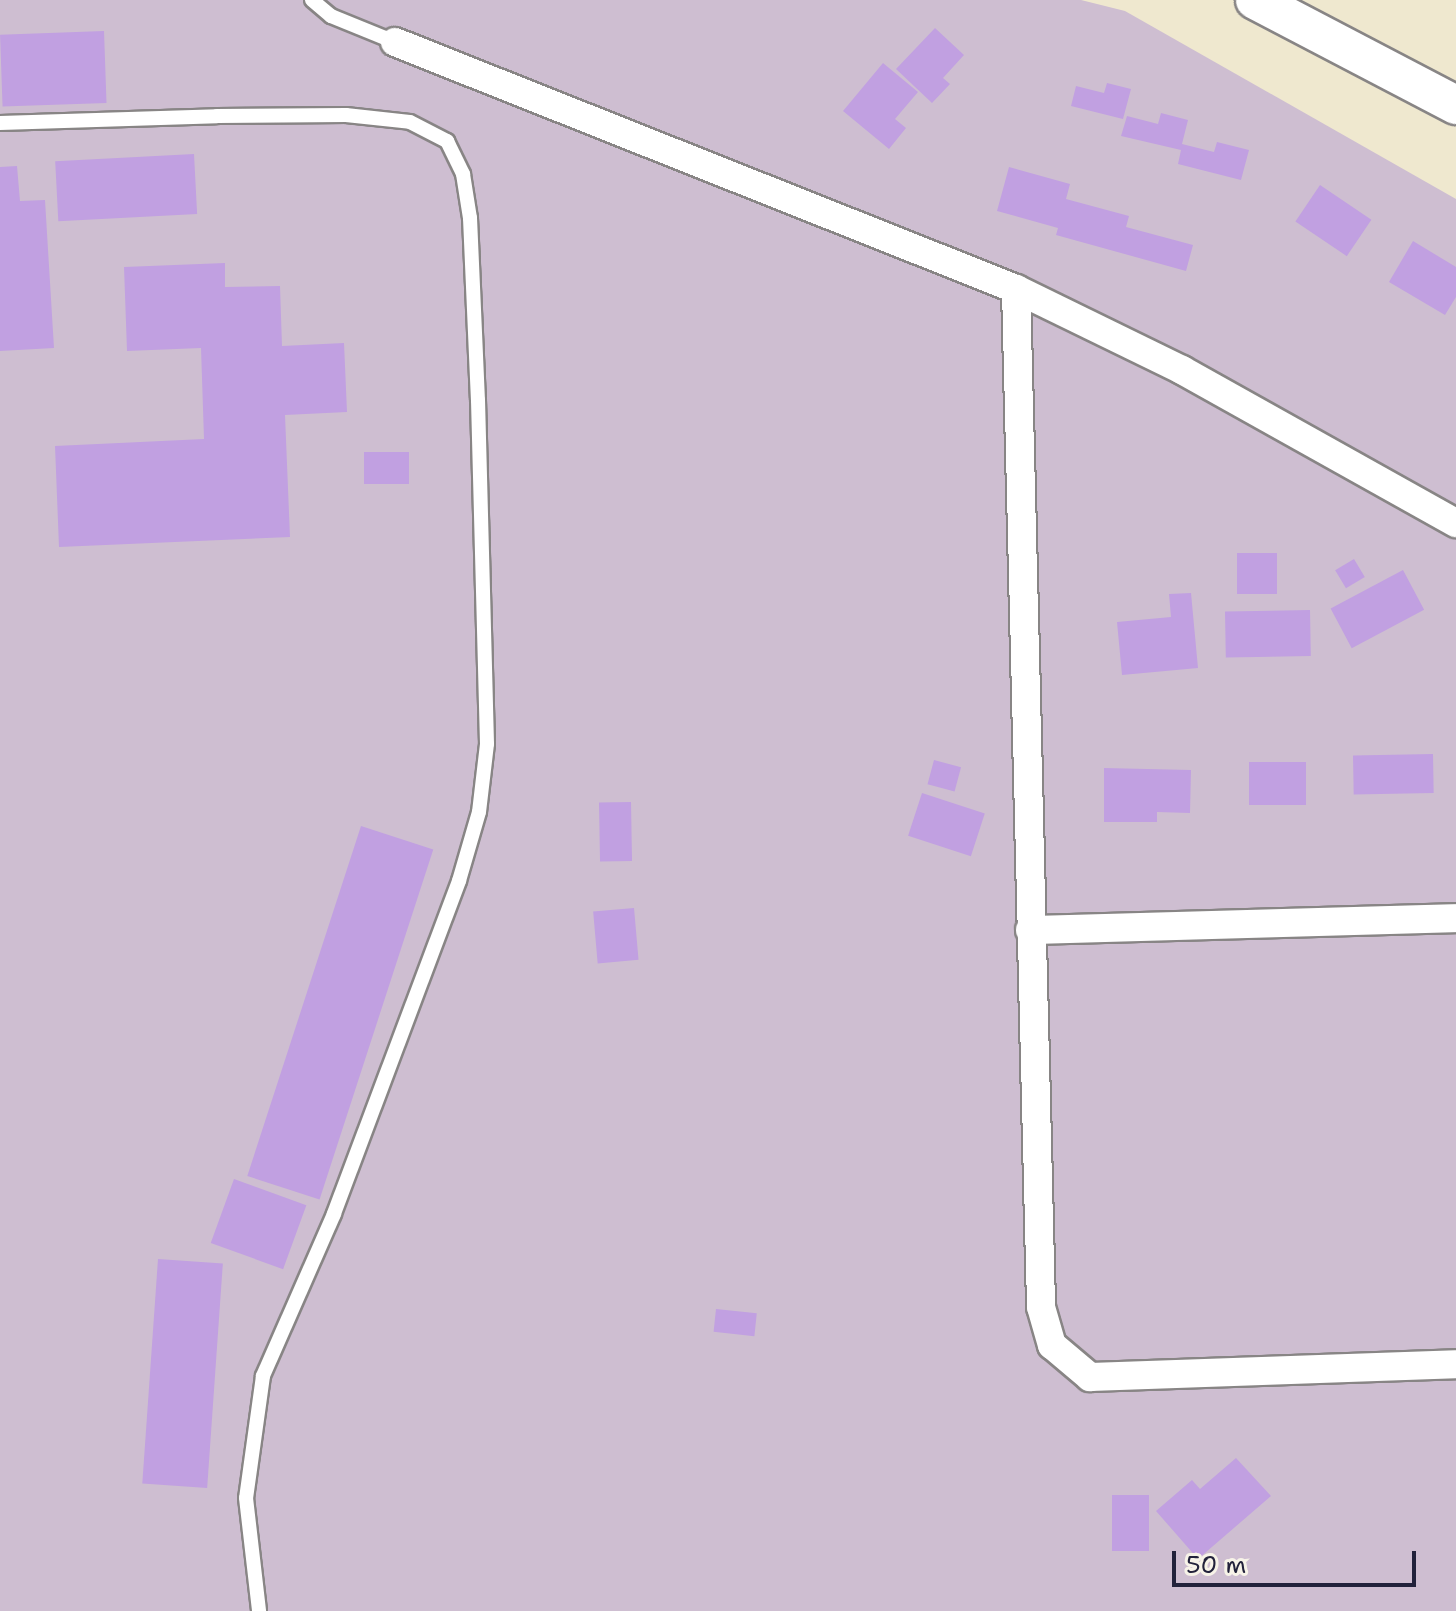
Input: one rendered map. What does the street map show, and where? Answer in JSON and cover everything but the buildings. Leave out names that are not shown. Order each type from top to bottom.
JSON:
[{"type":"main road","points":[[1255,0],[1456,105]]},
{"type":"street","points":[[395,42],[1016,289],[1195,377],[1456,523]]},
{"type":"street","points":[[1016,289],[1041,1307],[1052,1345],[1090,1377],[1456,1364]]},
{"type":"street","points":[[1030,930],[1456,918]]},
{"type":"lane","points":[[312,0],[331,16],[395,42]]},
{"type":"lane","points":[[0,123],[346,115],[397,120],[410,122],[447,141],[463,174],[470,218],[477,370],[487,744],[479,812],[459,881],[334,1214],[263,1376],[246,1498],[259,1611]]},
{"type":"shaded area","points":[[0,0],[1081,0],[1125,11],[1456,199],[1456,1611],[0,1611]]}]
